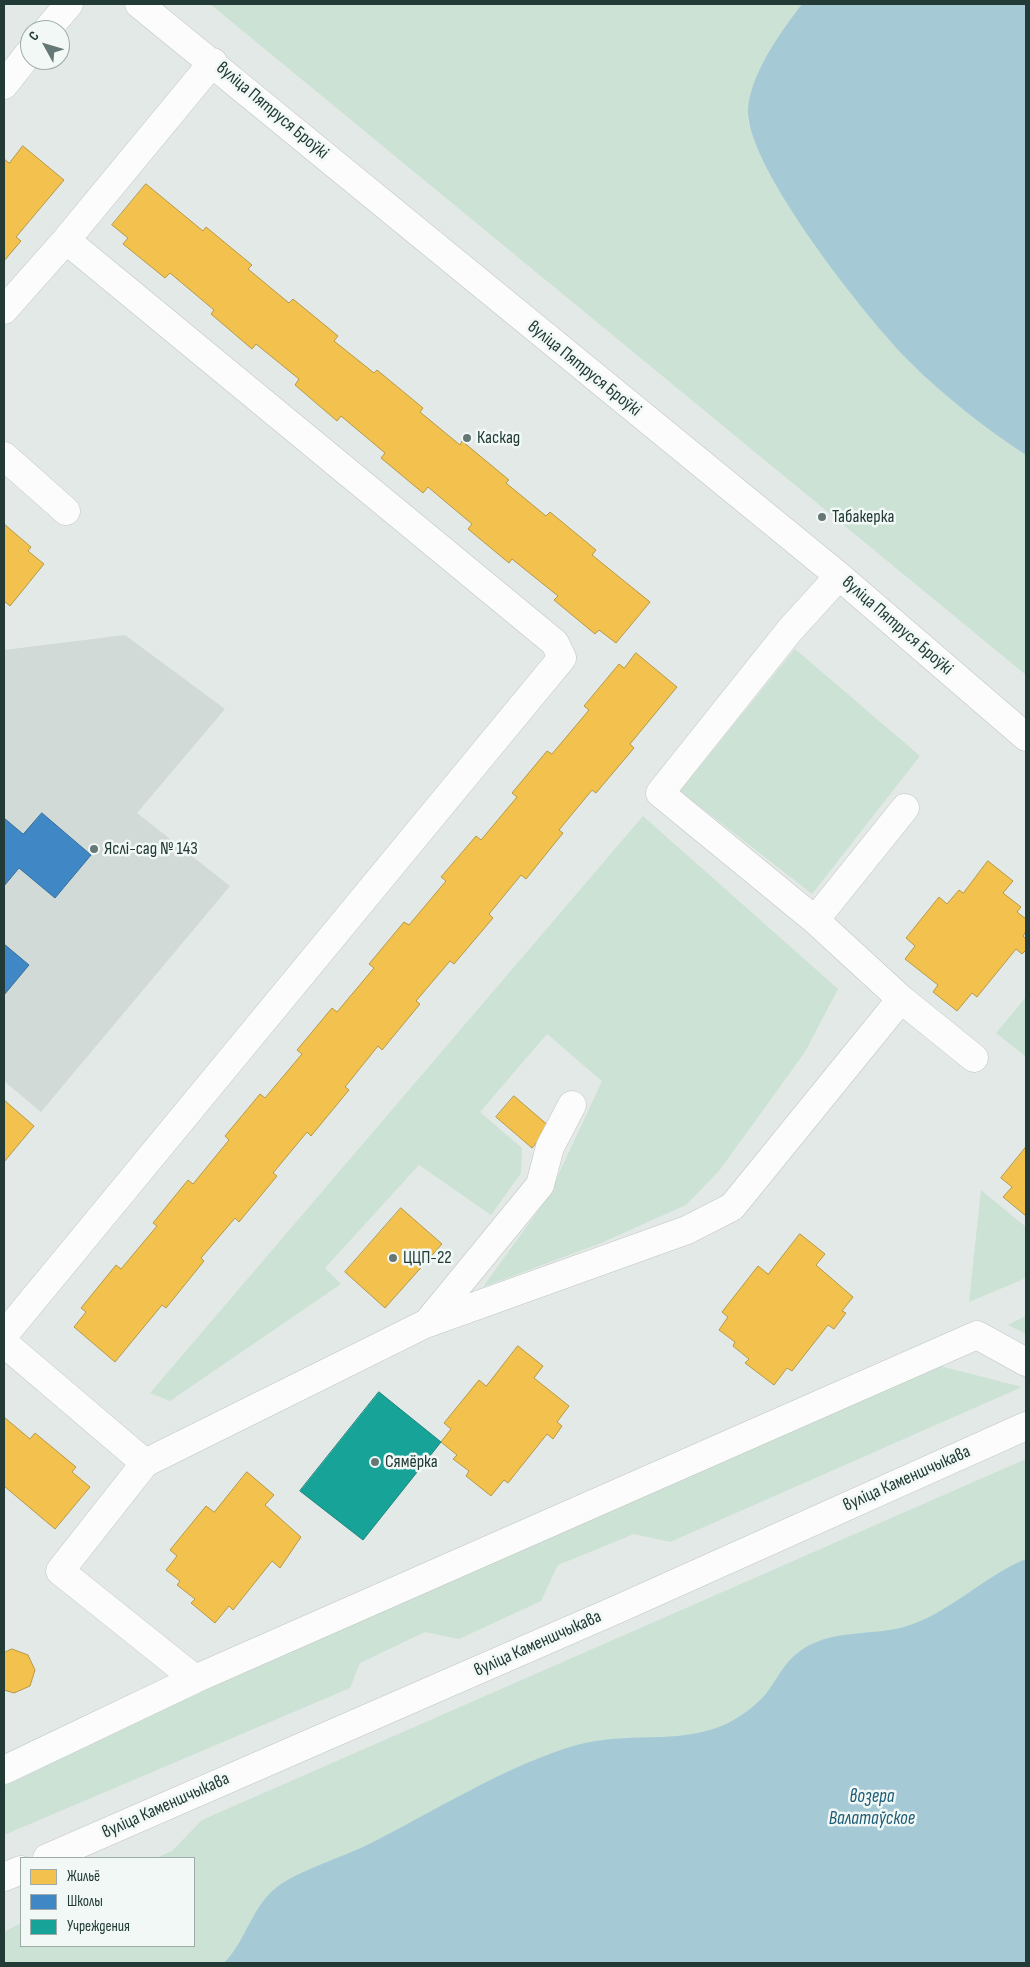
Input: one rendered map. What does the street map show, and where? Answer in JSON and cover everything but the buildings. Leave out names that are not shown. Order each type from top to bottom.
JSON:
[{"type":"street","points":[[56,20],[68,4]]},
{"type":"street","name":"вуліца Пятруся Броўкі","points":[[139,4],[213,62],[345,173],[839,576],[1026,737]]},
{"type":"street","points":[[4,310],[66,240],[213,62]]},
{"type":"street","points":[[4,85],[20,65]]},
{"type":"street","points":[[4,1335],[562,658],[555,643],[66,240]]},
{"type":"street","points":[[4,456],[66,511]]},
{"type":"street","points":[[839,576],[790,630],[660,793],[815,920],[901,999],[974,1058]]},
{"type":"street","points":[[815,920],[904,808]]},
{"type":"street","points":[[195,1679],[60,1571],[145,1463],[427,1323],[687,1230],[732,1207],[901,999]]},
{"type":"street","points":[[427,1323],[540,1185],[550,1146],[572,1105]]},
{"type":"street","points":[[4,1770],[195,1679],[977,1335],[1026,1362]]},
{"type":"street","points":[[4,1343],[145,1463]]},
{"type":"street","name":"вуліца Каменшчыкава","points":[[49,1857],[627,1605],[1026,1426]]},
{"type":"street","points":[[4,1877],[20,1870]]},
{"type":"shaded area","name":"Яслі-сад № 143","points":[[125,635],[225,709],[137,813],[230,886],[41,1112],[4,1081],[4,650]]},
{"type":"green space","points":[[210,4],[802,4],[778,37],[751,93],[748,121],[762,158],[790,207],[888,339],[954,402],[1026,455],[1026,675]]},
{"type":"green space","points":[[795,649],[920,756],[812,894],[680,791]]},
{"type":"green space","points":[[643,816],[838,989],[805,1052],[719,1171],[686,1205],[601,1243],[483,1287],[548,1197],[602,1081],[547,1034],[480,1112],[522,1148],[521,1173],[491,1215],[419,1165],[325,1268],[341,1284],[170,1401],[150,1393]]},
{"type":"green space","points":[[1026,997],[1026,1057],[996,1033]]},
{"type":"green space","points":[[981,1190],[1026,1227],[1026,1278],[969,1302]]},
{"type":"green space","points":[[1026,1316],[1026,1334],[1008,1325]]},
{"type":"green space","points":[[936,1365],[1022,1387],[670,1542],[634,1534],[558,1565],[541,1601],[459,1639],[425,1632],[360,1663],[350,1688],[4,1835],[4,1780]]},
{"type":"green space","name":"возера Валатаўское","points":[[1026,1459],[1026,1963],[4,1963],[4,1932],[20,1924],[20,1947],[195,1947],[195,1857],[158,1857],[172,1851],[202,1820]]},
{"type":"water","points":[[802,4],[1026,4],[1026,455],[952,400],[924,376],[892,343],[813,243],[767,169],[753,137],[748,111],[750,97],[754,83],[768,54]]},
{"type":"water","name":"возера Валатаўское","points":[[1026,1559],[1026,1963],[224,1963],[238,1945],[261,1904],[268,1895],[286,1881],[365,1846],[496,1777],[550,1754],[595,1741],[689,1735],[724,1725],[741,1716],[756,1704],[765,1695],[789,1660],[812,1644],[837,1636],[891,1630],[920,1621],[951,1605],[995,1575]]},
{"type":"place","name":"Каскад","points":[[467,438]]},
{"type":"place","name":"Табакерка","points":[[822,517]]},
{"type":"place","name":"Яслі-сад № 143","points":[[94,849]]},
{"type":"place","name":"ЦЦП-22","points":[[393,1258]]},
{"type":"place","name":"Сямёрка","points":[[375,1462]]}]
